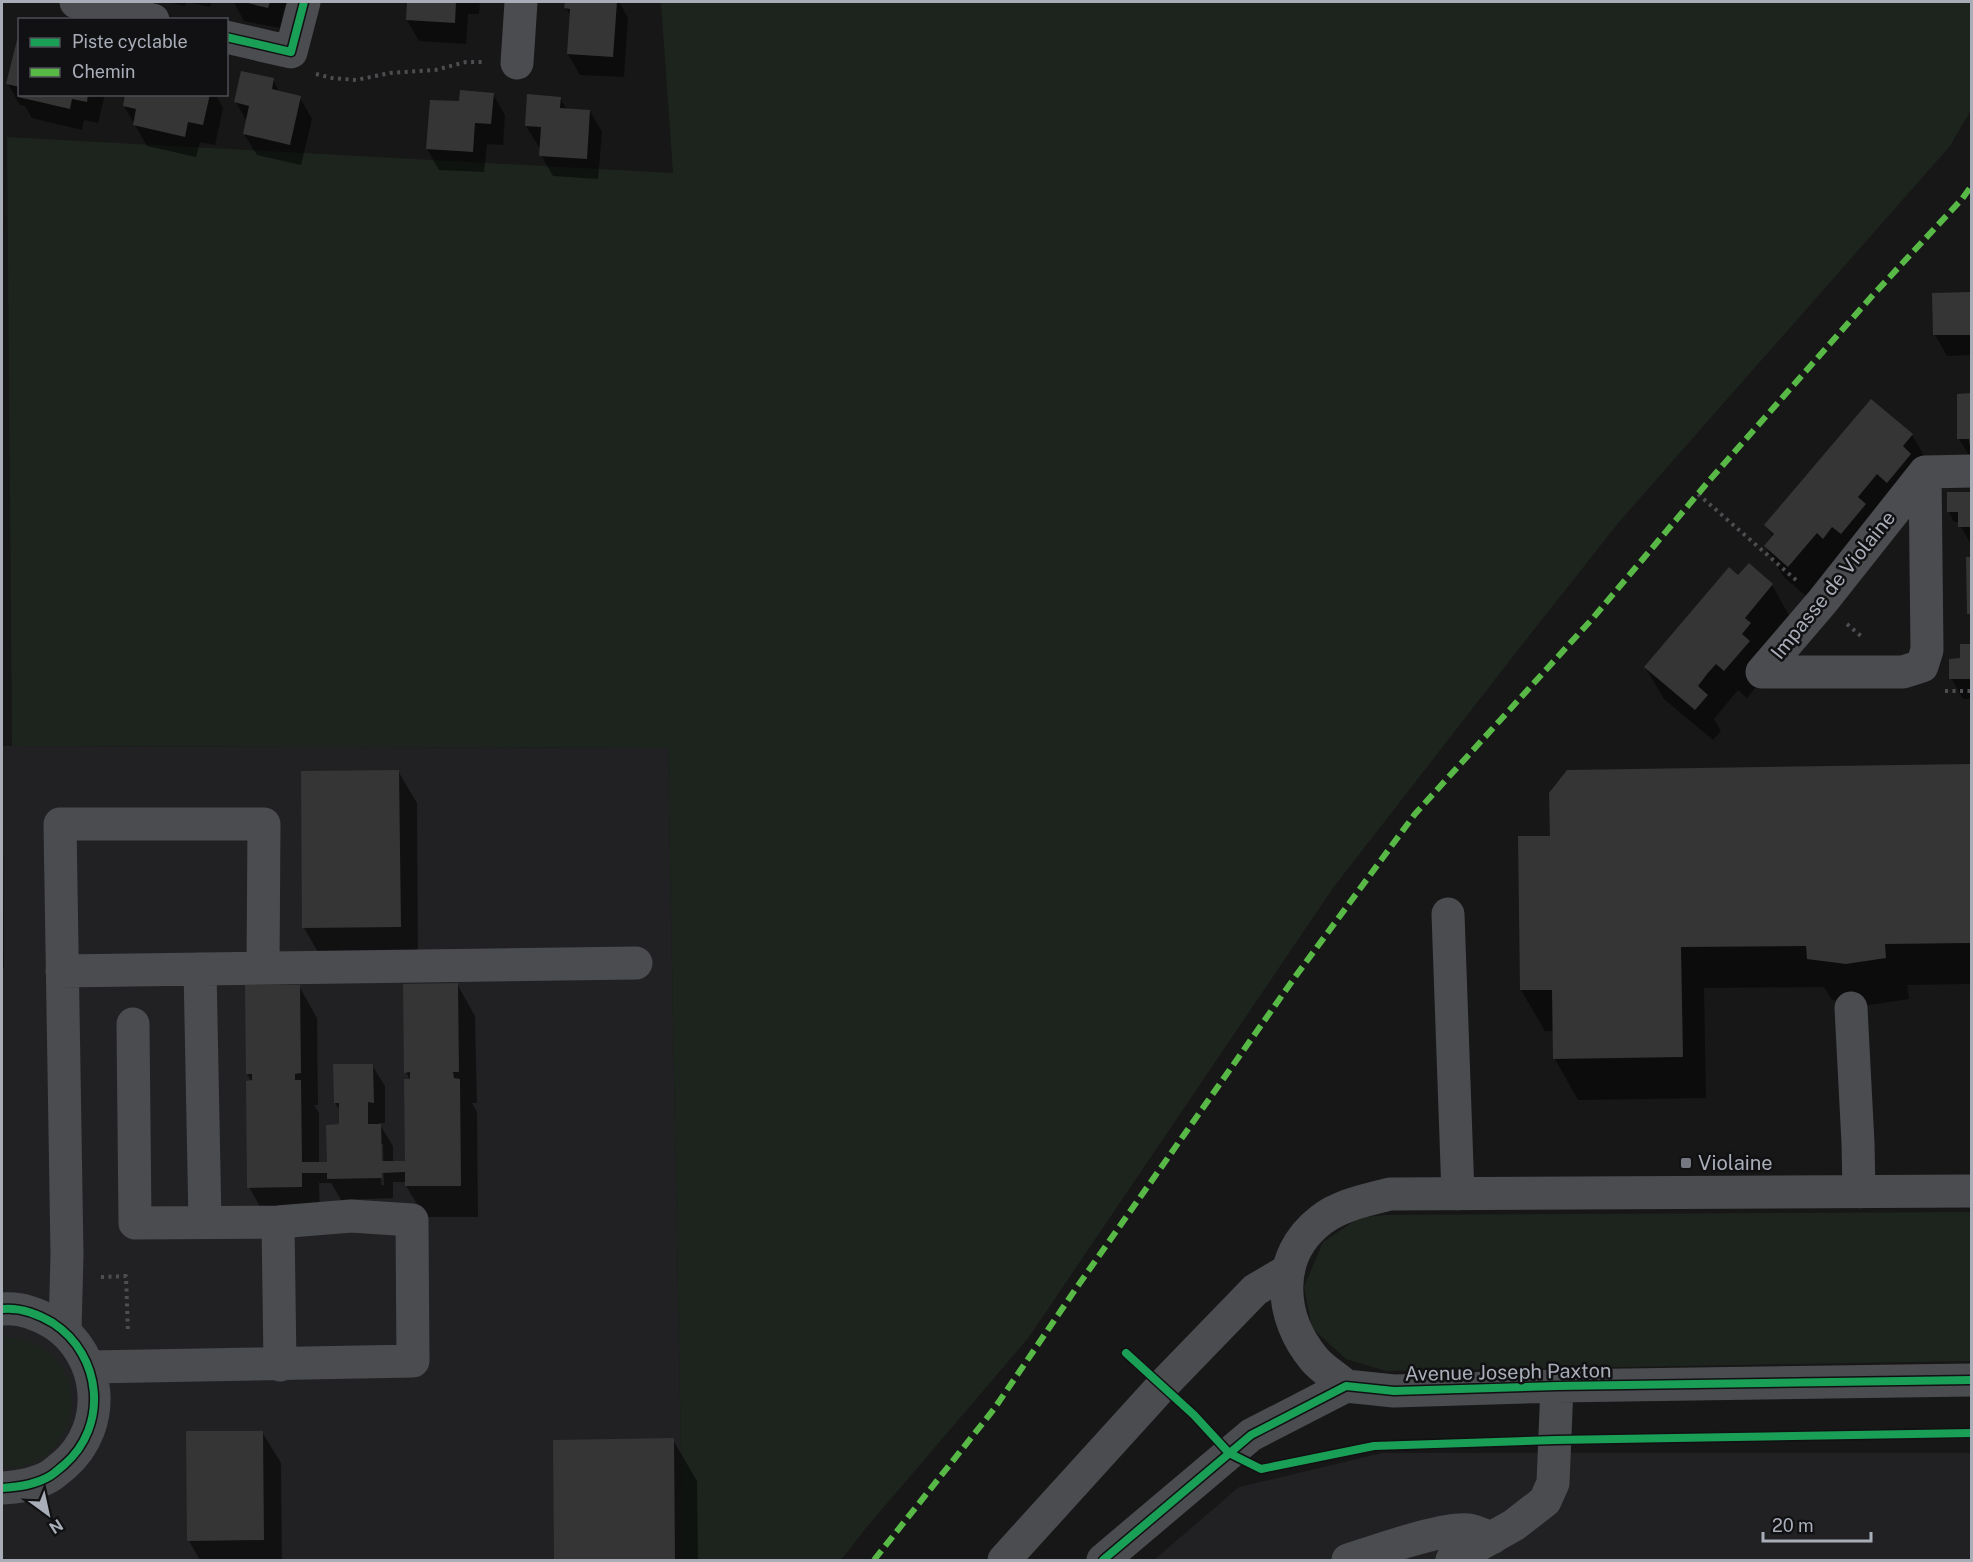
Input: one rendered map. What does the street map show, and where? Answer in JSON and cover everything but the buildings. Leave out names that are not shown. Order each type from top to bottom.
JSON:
[{"type":"street","points":[[76,2],[144,18]]},
{"type":"street","points":[[228,37],[291,52],[304,2]]},
{"type":"street","points":[[517,63],[521,2]]},
{"type":"street","points":[[1925,472],[1971,471]]},
{"type":"street","name":"Impasse de Violaine","points":[[1925,472],[1927,650],[1922,666],[1904,672],[1762,672],[1822,602],[1925,472]]},
{"type":"street","points":[[65,1331],[67,1254],[60,824],[264,825],[262,968]]},
{"type":"street","points":[[1448,914],[1458,1194]]},
{"type":"street","points":[[62,971],[636,963]]},
{"type":"street","points":[[200,969],[205,1222]]},
{"type":"street","points":[[1851,1008],[1859,1192]]},
{"type":"street","points":[[90,1367],[412,1361],[412,1220],[351,1216],[278,1222],[135,1223],[133,1024]]},
{"type":"street","points":[[1103,1560],[1251,1435],[1346,1386],[1315,1360],[1294,1327],[1287,1299],[1287,1271],[1298,1245],[1321,1220],[1352,1204],[1390,1194],[1971,1191]]},
{"type":"street","points":[[278,1222],[280,1365]]},
{"type":"street","points":[[1004,1560],[1162,1386],[1255,1290],[1287,1271]]},
{"type":"street","points":[[2,1309],[10,1308],[40,1315],[65,1331],[80,1348],[90,1367],[95,1398],[90,1429],[74,1456],[51,1476],[22,1487],[2,1488]]},
{"type":"street","name":"Avenue Joseph Paxton","points":[[1346,1386],[1394,1391],[1557,1386],[1971,1380]]},
{"type":"street","points":[[1452,1560],[1514,1525],[1545,1501],[1553,1483],[1557,1386]]},
{"type":"street","points":[[1348,1560],[1448,1532],[1468,1530],[1492,1538]]},
{"type":"path","points":[[291,52],[287,66],[333,78],[356,80],[390,73],[435,70],[466,62],[517,63]]},
{"type":"shaded area","points":[[661,2],[1971,2],[1971,110],[1950,146],[1619,522],[1514,655],[1333,888],[1029,1337],[841,1560],[683,1560],[668,748],[12,746],[7,137],[673,173]]},
{"type":"shaded area","points":[[2,746],[668,748],[683,1560],[2,1560]]},
{"type":"shaded area","points":[[1971,1212],[1971,1361],[1386,1371],[1346,1359],[1312,1328],[1304,1287],[1323,1242],[1359,1218],[1385,1215]]},
{"type":"shaded area","points":[[2,1338],[38,1346],[59,1363],[70,1385],[71,1410],[64,1433],[49,1452],[28,1465],[2,1467]]},
{"type":"shaded area","points":[[1382,1453],[1971,1453],[1971,1560],[1154,1560],[1239,1487]]},
{"type":"marked path","points":[[874,1560],[994,1409],[1295,977],[1415,814],[1593,618],[1708,482],[1873,295],[1962,199],[1972,185]]},
{"type":"cycle path","points":[[228,37],[291,52],[304,2]]},
{"type":"cycle path","points":[[2,1309],[22,1310],[35,1314],[53,1323],[69,1337],[82,1353],[90,1372],[94,1391],[93,1411],[88,1431],[78,1449],[64,1465],[38,1482],[2,1488]]},
{"type":"cycle path","points":[[1126,1353],[1194,1415],[1229,1453],[1261,1469],[1374,1446],[1555,1440],[1972,1433]]},
{"type":"cycle path","points":[[1103,1560],[1251,1435],[1346,1386],[1394,1391],[1557,1386],[1972,1380]]},
{"type":"place","name":"Violaine","points":[[1686,1163]]}]
